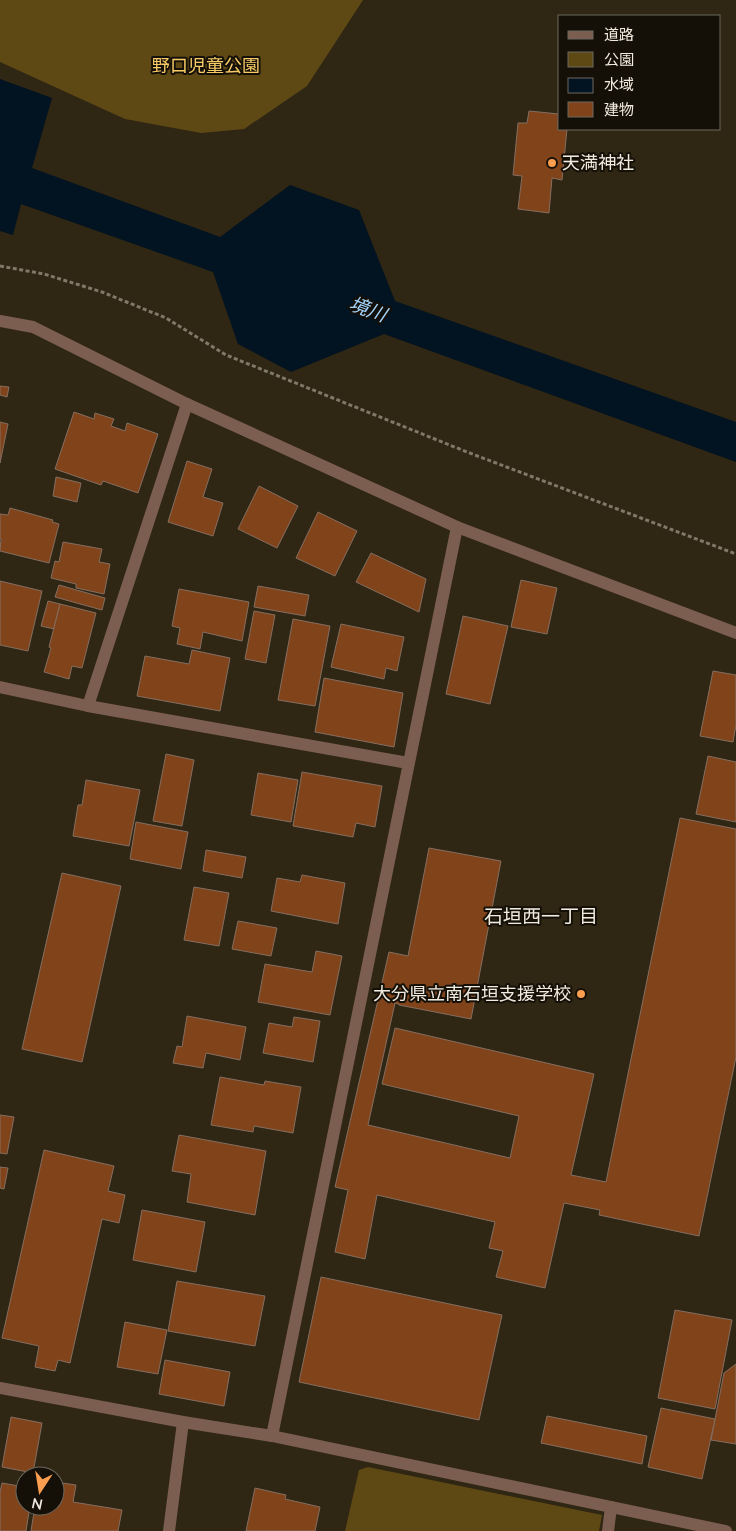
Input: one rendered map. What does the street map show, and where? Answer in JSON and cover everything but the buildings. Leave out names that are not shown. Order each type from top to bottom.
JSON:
[{"type":"street","points":[[0,321],[33,327],[187,404],[457,527],[736,633]]},
{"type":"street","points":[[88,706],[187,404]]},
{"type":"street","points":[[272,1436],[457,527]]},
{"type":"street","points":[[0,687],[88,706],[408,763]]},
{"type":"street","points":[[0,1388],[183,1422],[272,1436],[726,1531]]},
{"type":"street","points":[[169,1531],[183,1422]]},
{"type":"street","points":[[608,1531],[611,1507]]},
{"type":"path","points":[[0,266],[44,274],[111,296],[166,318],[226,355],[467,452],[736,554]]},
{"type":"green space","name":"野口児童公園","points":[[0,0],[363,0],[307,86],[244,129],[201,133],[125,119],[0,62]]},
{"type":"green space","points":[[368,1467],[602,1515],[599,1531],[345,1531],[359,1470]]},
{"type":"water","name":"境川","points":[[0,79],[52,98],[32,168],[220,237],[290,185],[359,210],[395,301],[736,422],[736,462],[384,334],[291,372],[238,344],[213,272],[21,204],[13,235],[0,231]]},
{"type":"place","name":"天満神社","points":[[552,163]]},
{"type":"place","name":"大分県立南石垣支援学校","points":[[581,994]]},
{"type":"district","name":"石垣西一丁目","points":[[541,916]]}]
